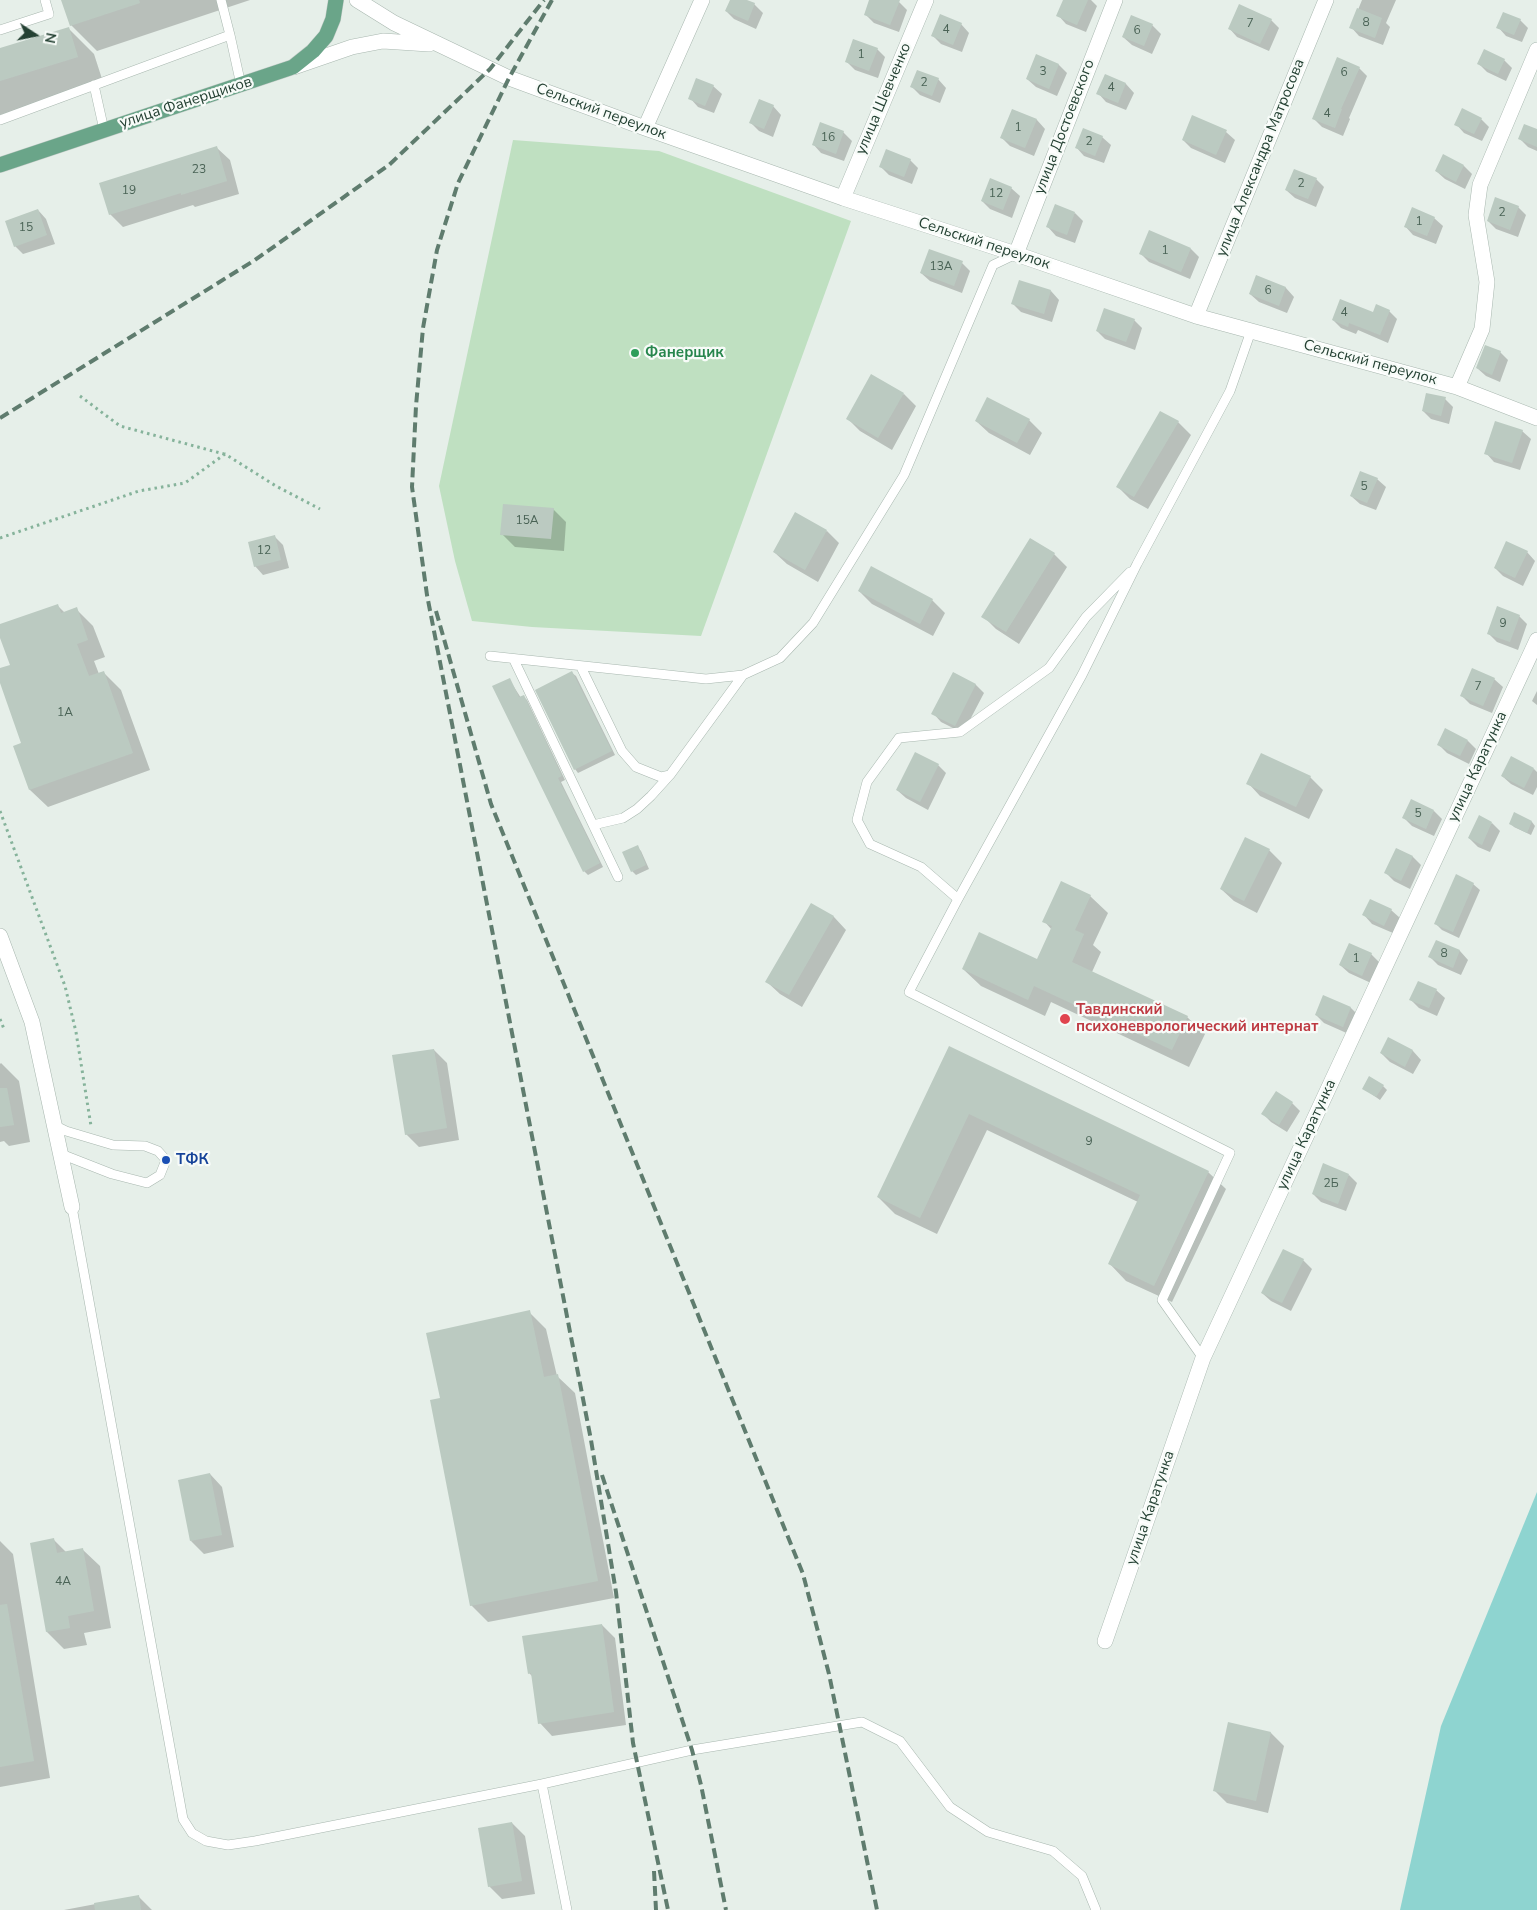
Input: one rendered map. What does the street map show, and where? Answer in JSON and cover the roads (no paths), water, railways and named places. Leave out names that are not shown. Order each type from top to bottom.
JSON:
[{"type":"main road","name":"улица Фанерщиков","points":[[0,165],[293,67],[313,51],[326,36],[333,19],[336,0]]},
{"type":"street","name":"Сельский переулок","points":[[357,0],[394,23],[509,78],[645,128],[843,198],[1016,254],[1196,316],[1457,387],[1537,418]]},
{"type":"street","points":[[645,128],[702,0]]},
{"type":"street","name":"улица Шевченко","points":[[843,198],[926,0]]},
{"type":"street","name":"улица Достоевского","points":[[1016,254],[1115,0]]},
{"type":"street","name":"улица Александра Матросова","points":[[1196,316],[1326,0]]},
{"type":"street","name":"Сельский переулок","points":[[293,67],[352,47],[383,41],[438,44]]},
{"type":"street","points":[[1457,387],[1482,329],[1487,282],[1476,215],[1480,185],[1537,50]]},
{"type":"street","name":"улица Каратунка","points":[[1105,1641],[1203,1358],[1537,640]]},
{"type":"street","points":[[0,936],[32,1022],[72,1207]]},
{"type":"lane","points":[[0,30],[49,14],[46,0]]},
{"type":"lane","points":[[221,0],[241,84]]},
{"type":"lane","points":[[0,120],[230,35]]},
{"type":"lane","points":[[94,85],[104,130]]},
{"type":"lane","points":[[490,656],[706,679],[743,675],[780,658],[813,623],[904,475],[993,265],[1016,254]]},
{"type":"lane","points":[[1203,1358],[1162,1300],[1230,1153],[908,992],[1082,675],[1137,564],[1230,391],[1251,331]]},
{"type":"lane","points":[[958,899],[921,867],[870,844],[857,820],[867,782],[899,738],[960,732],[1049,668],[1086,617],[1137,564]]},
{"type":"lane","points":[[514,660],[618,877]]},
{"type":"lane","points":[[581,667],[622,751],[636,767],[662,777],[670,775]]},
{"type":"lane","points":[[593,824],[623,818],[638,810],[670,775],[743,675]]},
{"type":"lane","points":[[54,1125],[66,1132],[113,1145],[145,1146],[158,1151],[166,1160],[160,1175],[147,1183],[112,1174],[61,1154]]},
{"type":"lane","points":[[72,1207],[183,1819],[192,1834],[206,1840],[228,1845],[255,1841],[542,1784],[692,1750],[862,1722],[900,1741],[950,1807],[988,1832],[1053,1851],[1082,1876],[1096,1910]]},
{"type":"lane","points":[[542,1784],[567,1910]]},
{"type":"water","points":[[1537,1492],[1537,1910],[1400,1910],[1441,1726]]},
{"type":"railway","points":[[0,418],[255,260],[389,165],[490,69],[544,0]]},
{"type":"railway","points":[[552,0],[509,78],[458,183],[437,250],[423,328],[416,406],[412,487],[427,595],[591,1440],[616,1592],[633,1743],[668,1910]]},
{"type":"railway","points":[[436,611],[491,804],[803,1574],[829,1674],[877,1910]]},
{"type":"railway","points":[[602,1475],[692,1750],[701,1785],[726,1910]]},
{"type":"railway","points":[[654,1871],[656,1910]]},
{"type":"place","name":"Фанерщик","points":[[635,353]]},
{"type":"place","name":"Тавдинский психоневрологический интернат","points":[[1065,1019]]},
{"type":"place","name":"ТФК","points":[[166,1160]]}]
